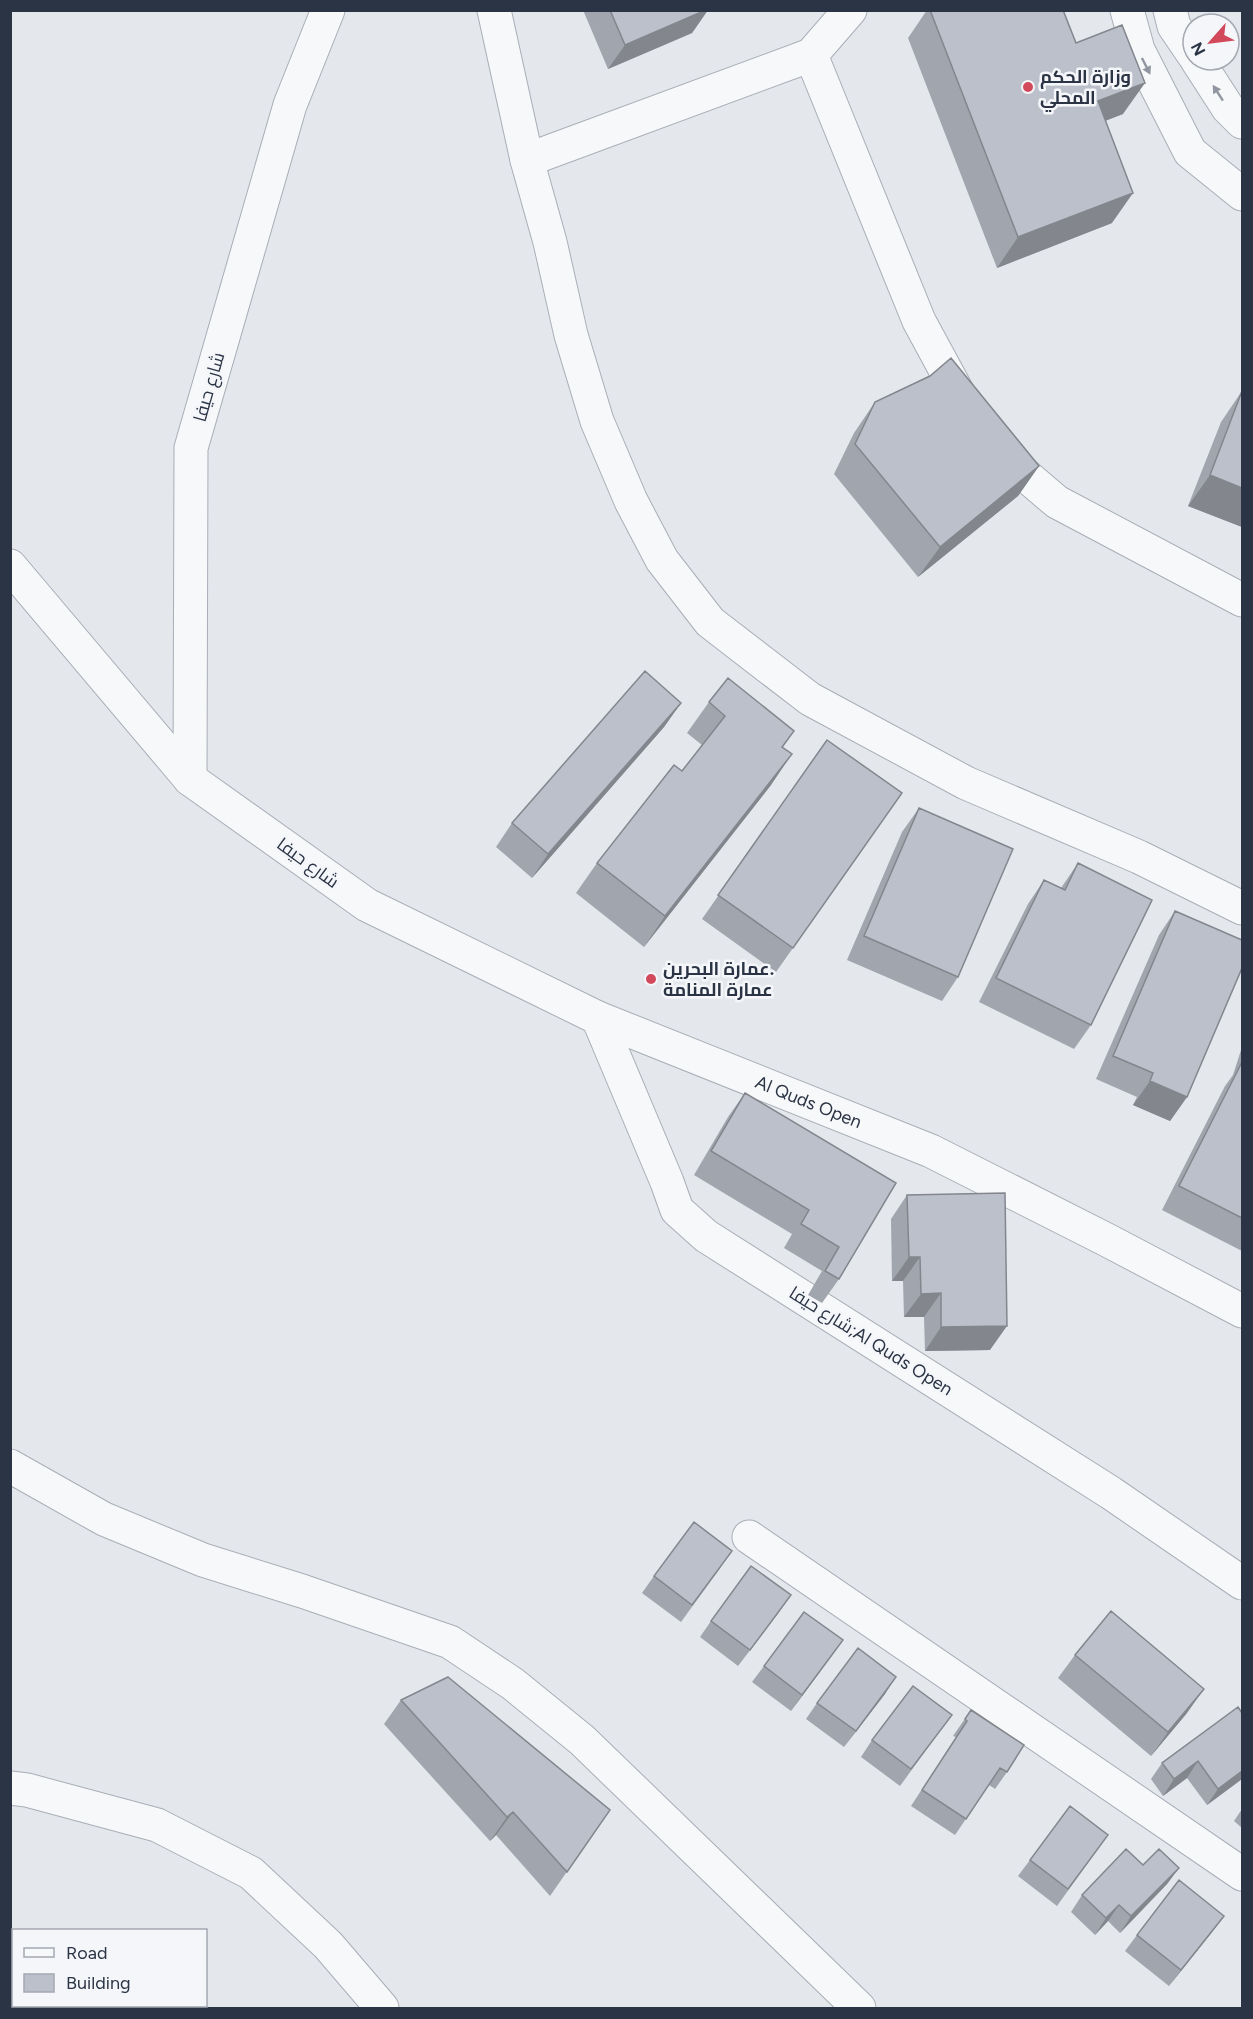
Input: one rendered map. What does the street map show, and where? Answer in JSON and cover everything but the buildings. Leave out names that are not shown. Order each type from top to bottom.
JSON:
[{"type":"street","name":"شارع حيفا","points":[[190,779],[191,448],[290,105],[328,10]]},
{"type":"street","points":[[494,10],[527,160],[550,242],[571,335],[597,422],[631,501],[662,560],[710,622],[810,699],[945,772],[1139,857],[1242,908]]},
{"type":"street","points":[[527,160],[812,55],[850,10]]},
{"type":"street","points":[[1127,10],[1138,50],[1190,152],[1242,194]]},
{"type":"street","points":[[1170,10],[1174,26],[1181,36]]},
{"type":"street","points":[[812,55],[919,321],[970,414],[1017,468],[1057,502],[1242,600]]},
{"type":"street","points":[[1205,72],[1228,108],[1242,122]]},
{"type":"street","name":"شارع حيفا","points":[[10,566],[190,779],[367,905]]},
{"type":"street","name":"Al Quds Open","points":[[367,905],[598,1018],[931,1151],[1242,1311]]},
{"type":"street","name":"شارع حيفا;Al Quds Open","points":[[598,1018],[677,1210],[706,1236],[1111,1493],[1242,1583]]},
{"type":"street","points":[[10,1466],[104,1519],[203,1560],[450,1642],[513,1684],[582,1740],[859,2008]]},
{"type":"street","points":[[749,1537],[1242,1874]]},
{"type":"street","points":[[10,1788],[27,1790],[157,1825],[251,1872],[327,1945],[382,2008]]},
{"type":"place","name":"وزارة الحكم المحلي","points":[[1028,87]]},
{"type":"place","name":"عمارة البحرين. عمارة المنامة","points":[[651,979]]}]
